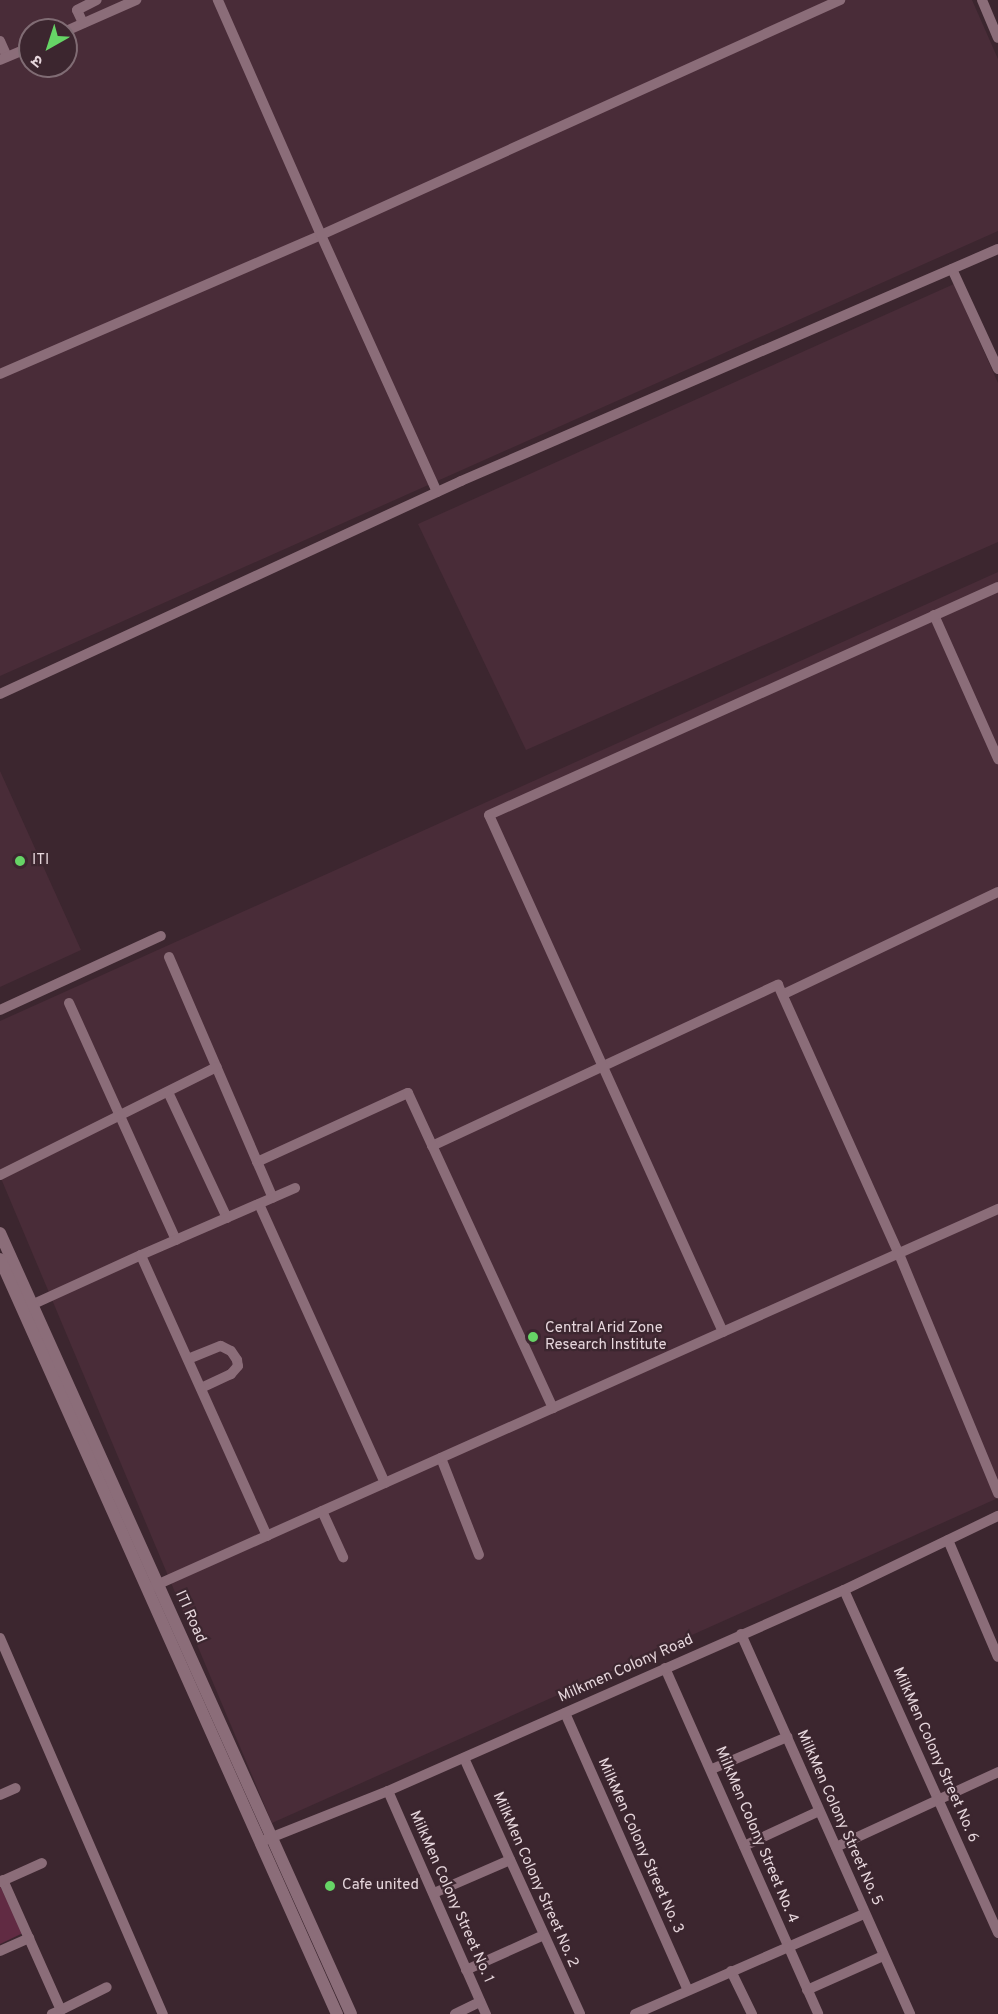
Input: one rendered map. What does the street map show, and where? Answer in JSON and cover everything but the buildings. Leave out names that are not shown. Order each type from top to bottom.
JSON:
[{"type":"street","points":[[83,23],[75,5],[97,0]]},
{"type":"street","points":[[78,25],[136,0]]},
{"type":"street","points":[[218,0],[437,492]]},
{"type":"street","points":[[0,374],[321,235],[840,0]]},
{"type":"street","points":[[982,0],[998,38]]},
{"type":"street","points":[[0,41],[4,58],[18,52]]},
{"type":"street","points":[[0,693],[437,492],[998,249]]},
{"type":"street","points":[[952,269],[998,369]]},
{"type":"street","points":[[723,1332],[605,1065],[489,815],[998,587]]},
{"type":"street","points":[[934,615],[998,759]]},
{"type":"street","points":[[784,994],[998,892]]},
{"type":"street","points":[[0,1010],[161,936]]},
{"type":"street","points":[[169,957],[273,1198]]},
{"type":"street","points":[[432,1146],[778,985],[899,1254],[998,1493]]},
{"type":"street","points":[[69,1003],[176,1240]]},
{"type":"street","points":[[0,1175],[217,1067]]},
{"type":"street","points":[[168,1092],[227,1218]]},
{"type":"street","points":[[257,1161],[408,1094],[553,1408]]},
{"type":"street","points":[[28,1307],[295,1188]]},
{"type":"street","points":[[259,1204],[385,1483]]},
{"type":"street","points":[[154,1586],[998,1209]]},
{"type":"street","name":"ITI Road","points":[[0,1233],[28,1307],[267,1839],[351,2014]]},
{"type":"street","points":[[141,1256],[267,1536]]},
{"type":"street","name":"ITI Road","points":[[0,1259],[28,1307]]},
{"type":"street","points":[[188,1359],[221,1346],[231,1351],[237,1360],[238,1366],[231,1374],[201,1388]]},
{"type":"street","points":[[441,1458],[479,1555]]},
{"type":"street","points":[[322,1511],[343,1557]]},
{"type":"street","name":"Milkmen Colony Road","points":[[267,1839],[464,1758],[844,1590],[998,1516]]},
{"type":"street","points":[[948,1540],[998,1657]]},
{"type":"street","name":"MilkMen Colony Street No. 6","points":[[844,1590],[998,1933]]},
{"type":"street","name":"MilkMen Colony Street No. 5","points":[[741,1634],[910,2014]]},
{"type":"street","points":[[0,1638],[163,2014]]},
{"type":"street","name":"MilkMen Colony Street No. 4","points":[[665,1668],[712,1769],[818,2014]]},
{"type":"street","name":"MilkMen Colony Street No. 3","points":[[565,1713],[688,1990]]},
{"type":"street","points":[[712,1769],[787,1737]]},
{"type":"street","name":"MilkMen Colony Street No. 2","points":[[464,1758],[579,2014]]},
{"type":"street","points":[[836,1847],[998,1772]]},
{"type":"street","points":[[0,1795],[16,1788]]},
{"type":"street","name":"MilkMen Colony Street No. 1","points":[[388,1791],[486,2014]]},
{"type":"street","points":[[744,1846],[819,1811]]},
{"type":"street","name":"ITI Road","points":[[267,1839],[337,2014]]},
{"type":"street","points":[[434,1893],[510,1860]]},
{"type":"street","points":[[42,1863],[2,1881],[29,1938],[57,2012],[107,1987]]},
{"type":"street","points":[[642,2013],[688,1990],[864,1914]]},
{"type":"street","points":[[466,1970],[544,1935]]},
{"type":"street","points":[[0,1951],[29,1938]]},
{"type":"street","points":[[807,1990],[883,1956]]},
{"type":"street","points":[[731,1971],[752,2014]]},
{"type":"street","points":[[455,2014],[480,2002]]},
{"type":"shaded area","points":[[0,0],[972,0],[998,59],[998,231],[0,676]]},
{"type":"shaded area","points":[[954,284],[998,383],[998,542],[526,750],[418,524]]},
{"type":"shaded area","name":"Central Arid Zone Research Institute","points":[[998,572],[998,1498],[272,1823],[0,1176],[0,1021]]},
{"type":"shaded area","name":"ITI","points":[[0,771],[81,950],[0,987]]},
{"type":"shaded area","points":[[0,1886],[23,1933],[0,1944]]},
{"type":"place","name":"ITI","points":[[20,861]]},
{"type":"place","name":"Central Arid Zone Research Institute","points":[[533,1337]]},
{"type":"place","name":"Cafe united","points":[[330,1886]]}]
